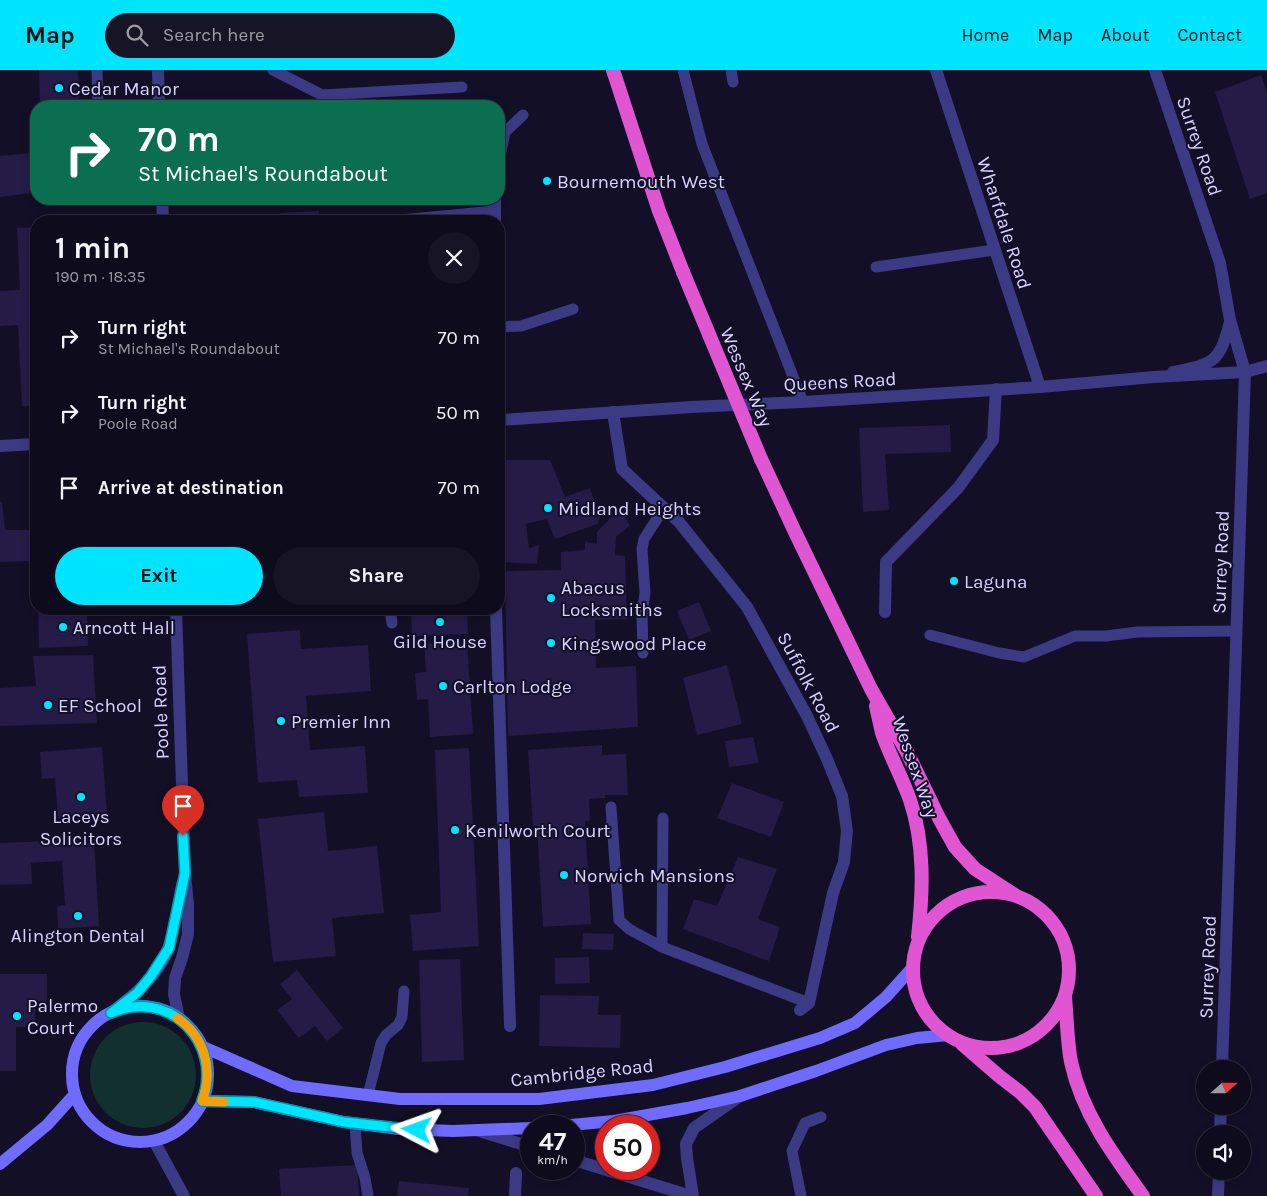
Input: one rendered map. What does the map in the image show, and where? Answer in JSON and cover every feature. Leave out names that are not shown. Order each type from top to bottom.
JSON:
[{"type":"highway","name":"Wessex Way","points":[[613,70],[659,211],[683,272],[761,459],[871,689],[907,752],[955,847],[975,869],[1018,897]]},
{"type":"highway","name":"Wessex Way","points":[[871,689],[882,733],[911,801],[920,839],[922,861],[921,891],[916,947]]},
{"type":"highway","points":[[953,1038],[976,1046],[994,1048],[1013,1045],[1038,1032],[1052,1019],[1068,984],[1067,955],[1056,927],[1043,912],[1027,901],[1001,893],[984,892],[957,900],[942,910],[934,917],[916,947],[913,967],[914,983],[918,999],[931,1019],[953,1038],[999,1076],[1021,1092],[1035,1107],[1096,1196]]},
{"type":"highway","points":[[1065,994],[1068,1038],[1072,1063],[1081,1095],[1090,1117],[1104,1140],[1143,1196]]},
{"type":"main road","name":"Cambridge Road","points":[[202,1046],[292,1086],[400,1099],[539,1100],[653,1085],[725,1067],[820,1038],[855,1022],[886,998],[913,967]]},
{"type":"main road","points":[[142,1006],[160,1010],[179,1019],[192,1031],[202,1046],[208,1076],[202,1101],[196,1114],[183,1127],[171,1135],[154,1141],[132,1142],[119,1139],[107,1134],[89,1118],[79,1104],[75,1094],[73,1070],[78,1047],[92,1027],[111,1013],[126,1008],[142,1006]]},
{"type":"main road","points":[[585,1123],[687,1108],[740,1096],[886,1045],[917,1038],[953,1038]]},
{"type":"main road","points":[[0,1164],[48,1125],[75,1094]]},
{"type":"main road","points":[[202,1101],[254,1102],[312,1116],[355,1124],[399,1129],[453,1131],[520,1128]]},
{"type":"street","points":[[158,70],[159,100]]},
{"type":"street","name":"Wharfdale Road","points":[[936,70],[1040,387]]},
{"type":"street","name":"Surrey Road","points":[[1154,70],[1220,263],[1230,320],[1244,372],[1222,1060]]},
{"type":"street","name":"Queens Road","points":[[1154,376],[1196,367],[1213,361],[1224,344],[1230,320]]},
{"type":"street","name":"Queens Road","points":[[505,420],[1040,387],[1154,376],[1244,372],[1267,366]]},
{"type":"street","points":[[885,612],[886,562],[958,488],[993,440],[996,390]]},
{"type":"street","name":"Suffolk Road","points":[[613,412],[622,469],[679,522],[747,607],[807,716],[842,796],[847,831],[844,862],[833,893],[804,1007]]},
{"type":"street","points":[[0,446],[30,444]]},
{"type":"street","name":"Poole Road","points":[[176,615],[185,873],[188,905],[188,934],[175,978],[174,994],[179,1019]]},
{"type":"street","points":[[496,615],[510,1026]]},
{"type":"street","name":"Poole Road","points":[[111,1013],[137,993],[151,976],[169,948],[185,873]]},
{"type":"street","points":[[585,1163],[692,1196],[686,1144],[694,1128],[740,1096]]},
{"type":"street","points":[[475,1130],[520,1144]]},
{"type":"street","points":[[154,1141],[184,1196]]},
{"type":"street","points":[[515,1196],[516,1173]]},
{"type":"street","points":[[1218,1196],[1219,1180]]},
{"type":"lane","points":[[97,70],[98,100]]},
{"type":"lane","points":[[273,70],[322,95],[462,88]]},
{"type":"lane","points":[[683,70],[702,144],[803,402]]},
{"type":"lane","points":[[505,131],[523,115]]},
{"type":"lane","points":[[451,215],[495,210]]},
{"type":"lane","points":[[876,267],[994,250]]},
{"type":"lane","points":[[505,327],[522,326],[573,309]]},
{"type":"lane","points":[[643,654],[642,614],[645,593],[642,549],[644,539],[664,508]]},
{"type":"lane","points":[[391,615],[392,623]]},
{"type":"lane","points":[[930,635],[998,653],[1024,657],[1074,636],[1106,636],[1137,632],[1236,631]]},
{"type":"lane","points":[[612,807],[619,920],[636,933],[662,948],[804,1007]]},
{"type":"lane","points":[[662,948],[663,818]]},
{"type":"lane","points":[[368,1094],[381,1042],[400,1021],[404,990]]},
{"type":"lane","points":[[802,1196],[792,1150],[805,1123],[821,1117]]},
{"type":"lane","points":[[355,1124],[357,1153],[365,1178],[368,1196]]},
{"type":"green space","points":[[143,1022],[163,1026],[180,1038],[192,1055],[196,1075],[192,1095],[180,1112],[163,1124],[143,1128],[123,1124],[106,1112],[94,1095],[90,1075],[94,1055],[106,1038],[123,1026]]},
{"type":"building","name":"Cedar Manor","points":[[39,70],[78,70],[80,100],[40,100]]},
{"type":"building","points":[[1261,75],[1267,92],[1267,193],[1250,199],[1215,92]]},
{"type":"building","points":[[29,153],[30,193],[0,197],[0,156]]},
{"type":"building","points":[[319,211],[319,215],[280,215],[280,213]]},
{"type":"building","points":[[30,227],[30,406],[22,406],[18,325],[0,326],[0,291],[20,290],[17,228]]},
{"type":"building","points":[[950,425],[951,452],[885,454],[889,510],[863,512],[859,428]]},
{"type":"building","name":"Midland Heights","points":[[505,460],[550,460],[565,497],[590,488],[600,518],[597,524],[555,539],[547,519],[526,524],[529,548],[539,545],[537,564],[505,562]]},
{"type":"building","points":[[0,502],[2,502],[5,530],[30,530],[30,561],[0,562]]},
{"type":"building","name":"Kingswood Place","points":[[619,509],[630,525],[616,537],[615,555],[625,556],[627,619],[595,620],[596,668],[636,666],[638,727],[508,736],[505,571],[561,570],[561,552],[585,550],[585,542],[597,544],[597,532]]},
{"type":"building","points":[[699,602],[711,631],[689,640],[677,611]]},
{"type":"building","name":"Arncott Hall","points":[[38,615],[87,615],[88,646],[39,648]]},
{"type":"building","name":"Gild House","points":[[411,615],[467,615],[468,634],[412,636]]},
{"type":"building","name":"Premier Inn","points":[[300,630],[301,649],[368,645],[371,691],[306,696],[310,750],[365,746],[368,793],[299,797],[297,780],[258,783],[247,634]]},
{"type":"building","name":"Carlton Lodge","points":[[467,641],[473,734],[430,737],[428,699],[417,700],[415,673],[426,672],[424,644]]},
{"type":"building","name":"EF School","points":[[93,655],[97,723],[0,726],[0,688],[36,686],[33,656]]},
{"type":"building","points":[[727,665],[742,724],[697,735],[683,678]]},
{"type":"building","points":[[753,737],[759,763],[729,767],[725,741]]},
{"type":"building","name":"Norwich Mansions","points":[[602,745],[602,755],[626,754],[628,795],[605,795],[605,798],[589,799],[590,821],[585,821],[591,924],[543,927],[537,826],[533,826],[528,750]]},
{"type":"building","name":"Laceys Solicitors","points":[[102,747],[107,815],[58,818],[55,778],[42,779],[40,752]]},
{"type":"building","name":"Kenilworth Court","points":[[469,748],[479,946],[413,951],[410,915],[441,912],[435,750]]},
{"type":"building","points":[[732,783],[784,802],[771,837],[717,818]]},
{"type":"building","points":[[324,812],[328,851],[377,846],[384,913],[332,918],[336,956],[273,962],[258,819]]},
{"type":"building","points":[[94,839],[99,926],[58,929],[57,906],[65,905],[62,861],[31,863],[32,884],[0,885],[0,843]]},
{"type":"building","points":[[738,857],[777,869],[758,919],[780,927],[769,961],[683,929],[694,899],[717,906]]},
{"type":"building","points":[[583,933],[614,934],[613,950],[582,949]]},
{"type":"building","points":[[589,957],[590,983],[555,984],[555,958]]},
{"type":"building","points":[[460,959],[464,1060],[422,1062],[419,960]]},
{"type":"building","points":[[297,970],[343,1028],[327,1041],[315,1026],[299,1038],[277,1010],[292,999],[280,984]]},
{"type":"building","name":"Palermo Court","points":[[0,974],[47,974],[47,1004],[35,1005],[35,1027],[16,1027],[16,1071],[0,1071]]},
{"type":"building","points":[[540,995],[599,996],[598,1015],[621,1015],[620,1048],[539,1046]]},
{"type":"building","points":[[357,1165],[359,1196],[281,1196],[279,1169]]},
{"type":"building","points":[[399,1181],[469,1188],[468,1196],[397,1196]]},
{"type":"slow traffic","points":[[177,1018],[192,1031],[200,1042],[205,1056],[208,1076],[202,1101],[224,1102]]},
{"type":"place","name":"Cedar Manor","points":[[59,88]]},
{"type":"place","name":"Bournemouth West","points":[[547,181]]},
{"type":"place","name":"Midland Heights","points":[[548,508]]},
{"type":"place","name":"Laguna","points":[[954,581]]},
{"type":"place","name":"Abacus Locksmiths","points":[[551,598]]},
{"type":"place","name":"Gild House","points":[[440,622]]},
{"type":"place","name":"Arncott Hall","points":[[63,627]]},
{"type":"place","name":"Kingswood Place","points":[[551,643]]},
{"type":"place","name":"Carlton Lodge","points":[[443,686]]},
{"type":"place","name":"EF School","points":[[48,705]]},
{"type":"place","name":"Premier Inn","points":[[281,721]]},
{"type":"place","name":"Laceys Solicitors","points":[[81,797]]},
{"type":"place","name":"Kenilworth Court","points":[[455,830]]},
{"type":"place","name":"Norwich Mansions","points":[[564,875]]},
{"type":"place","name":"Alington Dental","points":[[78,916]]},
{"type":"place","name":"Palermo Court","points":[[17,1016]]},
{"type":"route","points":[[183,836],[185,873],[169,948],[159,965],[137,993],[111,1013],[142,1006],[168,1012],[186,1024],[200,1042],[206,1060],[208,1076],[202,1101],[254,1102],[344,1122],[417,1130]]}]
